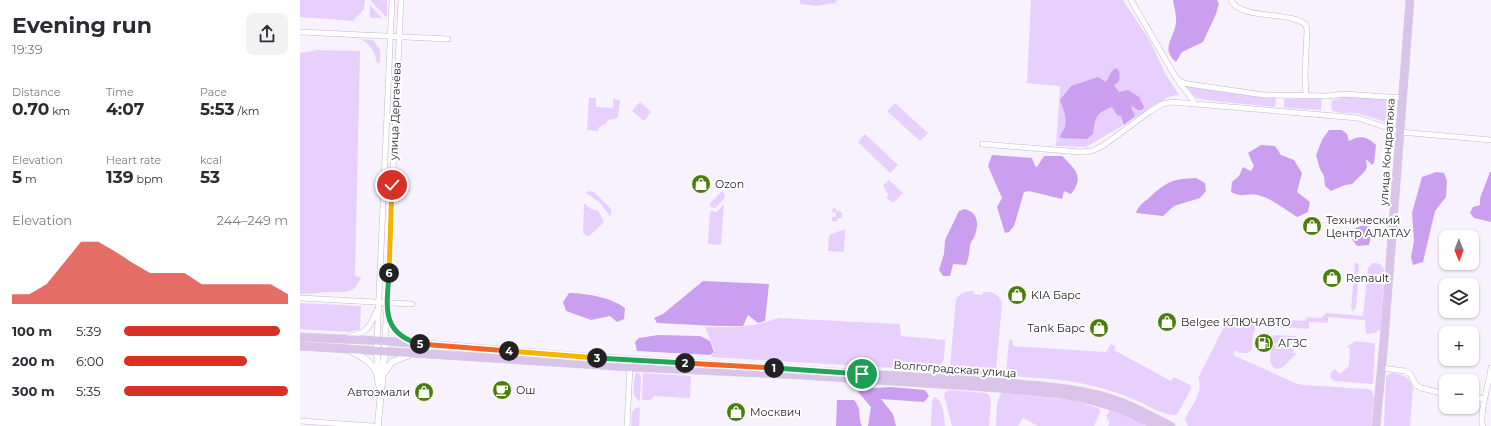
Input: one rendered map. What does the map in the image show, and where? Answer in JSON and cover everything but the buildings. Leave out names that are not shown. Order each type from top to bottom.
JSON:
[{"type":"main road","name":"улица Кондратюка","points":[[1376,426],[1382,368],[1410,0]]},
{"type":"main road","name":"Волгоградская улица","points":[[300,337],[493,349],[800,375],[995,388],[1060,394],[1114,406],[1157,426]]},
{"type":"main road","name":"Волгоградская улица","points":[[300,346],[630,367],[728,369],[998,382],[1061,388],[1113,399],[1171,426]]},
{"type":"street","name":"улица Дергачёва","points":[[378,426],[381,341],[378,304],[392,0]]},
{"type":"street","name":"улица Дергачёва","points":[[381,341],[387,304],[400,0]]},
{"type":"street","points":[[1131,0],[1169,67],[1195,103]]},
{"type":"street","points":[[1231,0],[1232,3],[1239,8],[1251,12],[1298,20],[1306,25],[1306,96]]},
{"type":"street","points":[[300,32],[448,39]]},
{"type":"street","points":[[1179,82],[1264,95],[1306,96],[1362,94],[1403,98]]},
{"type":"street","points":[[982,144],[1080,152],[1092,151],[1104,145],[1162,104],[1172,102],[1358,118],[1400,132],[1491,140]]},
{"type":"street","points":[[300,298],[378,304],[412,304]]},
{"type":"street","points":[[338,339],[366,331],[372,322],[378,304]]},
{"type":"street","points":[[387,304],[391,324],[394,329],[405,338],[421,344]]},
{"type":"street","points":[[346,349],[368,361],[380,377],[392,362],[418,353]]},
{"type":"street","points":[[627,426],[630,367]]},
{"type":"street","points":[[1382,368],[1405,371],[1410,374],[1416,385],[1420,388],[1439,392]]},
{"type":"street","points":[[1482,425],[1484,399],[1490,381],[1491,368]]},
{"type":"street","points":[[1479,398],[1484,399]]},
{"type":"street","points":[[300,421],[373,426]]},
{"type":"shaded area","points":[[300,0],[365,0],[364,9],[353,21],[300,17]]},
{"type":"shaded area","points":[[387,0],[387,18],[371,1]]},
{"type":"shaded area","points":[[800,0],[837,0],[836,3],[816,6],[800,4]]},
{"type":"shaded area","points":[[1031,0],[1123,0],[1150,41],[1166,75],[1179,95],[1168,97],[1086,147],[1056,146],[1060,86],[1027,83]]},
{"type":"shaded area","points":[[1173,0],[1217,0],[1219,4],[1203,42],[1182,52],[1176,62],[1171,57],[1168,48],[1176,23]]},
{"type":"shaded area","points":[[370,5],[382,18],[370,17]]},
{"type":"shaded area","points":[[361,39],[373,40],[380,50],[380,63],[377,63],[374,52],[370,46]]},
{"type":"shaded area","points":[[317,50],[360,51],[355,276],[361,277],[355,288],[347,292],[300,294],[300,53]]},
{"type":"shaded area","points":[[1116,68],[1119,71],[1120,77],[1119,81],[1114,85],[1119,92],[1128,90],[1139,97],[1144,107],[1142,110],[1138,110],[1132,106],[1131,107],[1135,116],[1124,125],[1121,116],[1117,115],[1112,107],[1103,111],[1097,116],[1093,134],[1087,139],[1060,138],[1065,120],[1060,100],[1071,86],[1098,77],[1106,82],[1112,71]]},
{"type":"shaded area","points":[[1186,86],[1276,98],[1275,107],[1196,98]]},
{"type":"shaded area","points":[[1343,97],[1389,99],[1395,103],[1395,121],[1389,123],[1357,113],[1332,111],[1331,104],[1333,100]]},
{"type":"shaded area","points":[[589,98],[596,98],[596,107],[613,108],[613,99],[620,100],[618,117],[608,120],[606,124],[599,127],[598,131],[587,130]]},
{"type":"shaded area","points":[[1284,99],[1322,99],[1321,110],[1284,108]]},
{"type":"shaded area","points":[[640,102],[651,112],[644,121],[632,111]]},
{"type":"shaded area","points":[[895,103],[928,133],[920,141],[887,111]]},
{"type":"shaded area","points":[[1329,130],[1342,130],[1347,134],[1349,141],[1363,137],[1376,145],[1374,163],[1372,165],[1366,159],[1367,167],[1365,171],[1352,184],[1345,185],[1331,191],[1325,186],[1324,176],[1320,169],[1316,155],[1322,140]]},
{"type":"shaded area","points":[[865,134],[898,165],[890,173],[858,142]]},
{"type":"shaded area","points":[[1261,145],[1275,146],[1281,155],[1294,160],[1302,173],[1297,192],[1310,202],[1308,212],[1297,217],[1274,202],[1263,197],[1255,194],[1239,195],[1231,192],[1232,182],[1239,176],[1243,167],[1251,171],[1254,166],[1248,153]]},
{"type":"shaded area","points":[[992,155],[1032,158],[1035,166],[1037,167],[1044,156],[1062,156],[1077,174],[1077,183],[1071,194],[1064,191],[1062,199],[1029,191],[1024,192],[1014,226],[1009,232],[1005,233],[997,207],[1002,198],[988,166]]},
{"type":"shaded area","points":[[1436,172],[1444,173],[1447,181],[1446,197],[1435,211],[1423,262],[1413,265],[1411,257],[1414,241],[1412,213],[1422,177]]},
{"type":"shaded area","points":[[1490,172],[1491,222],[1474,218],[1470,213],[1473,207],[1480,205],[1480,198]]},
{"type":"shaded area","points":[[1196,178],[1205,183],[1206,191],[1200,198],[1174,206],[1163,216],[1136,213],[1142,204],[1169,182],[1180,179]]},
{"type":"shaded area","points":[[889,180],[903,193],[893,203],[887,198],[888,195],[883,185]]},
{"type":"shaded area","points":[[588,191],[594,192],[611,209],[610,216],[600,203],[586,193]]},
{"type":"shaded area","points":[[722,191],[725,194],[724,199],[715,208],[710,207],[710,203]]},
{"type":"shaded area","points":[[584,203],[591,209],[599,212],[604,222],[589,236],[586,236],[583,232]]},
{"type":"shaded area","points":[[724,204],[721,245],[708,244],[710,211],[717,212]]},
{"type":"shaded area","points":[[833,208],[836,209],[836,211],[842,212],[842,218],[838,218],[837,221],[832,221],[832,217],[836,217],[836,213],[832,212]]},
{"type":"shaded area","points":[[965,209],[973,213],[977,223],[975,235],[970,245],[969,256],[966,265],[953,264],[950,276],[943,276],[939,270],[944,254],[945,240],[959,211]]},
{"type":"shaded area","points":[[1365,224],[1372,231],[1369,245],[1357,246],[1351,238],[1356,228]]},
{"type":"shaded area","points":[[845,229],[844,252],[828,251],[829,235]]},
{"type":"shaded area","points":[[1355,263],[1358,263],[1359,266],[1356,308],[1353,311],[1351,308]]},
{"type":"shaded area","points":[[1373,263],[1380,264],[1384,270],[1381,328],[1378,331],[1366,334],[1365,320],[1328,317],[1328,323],[1309,322],[1309,329],[1259,325],[1256,327],[1254,333],[1252,350],[1248,353],[1240,353],[1236,350],[1233,355],[1295,383],[1303,385],[1368,389],[1372,391],[1374,397],[1371,426],[1188,426],[1185,418],[1198,393],[1198,378],[1230,315],[1304,321],[1308,317],[1321,318],[1326,313],[1363,316],[1368,268]]},
{"type":"shaded area","points":[[703,281],[769,284],[765,321],[758,323],[748,315],[743,326],[657,323],[654,318],[663,314]]},
{"type":"shaded area","points":[[974,291],[974,294],[983,295],[983,292],[989,292],[995,294],[999,297],[1002,303],[996,371],[993,376],[956,374],[950,367],[956,299],[964,292]]},
{"type":"shaded area","points":[[569,293],[591,295],[620,304],[625,308],[624,319],[617,322],[610,316],[591,320],[566,311],[563,302]]},
{"type":"shaded area","points":[[300,303],[361,306],[360,329],[350,332],[300,329]]},
{"type":"shaded area","points":[[778,318],[900,324],[901,336],[945,340],[944,356],[938,367],[927,370],[711,357],[715,351],[705,327],[733,327],[759,324]]},
{"type":"shaded area","points":[[658,335],[700,336],[710,341],[714,352],[710,355],[637,351],[635,342],[639,338]]},
{"type":"shaded area","points":[[1274,335],[1296,336],[1297,342],[1294,342],[1294,345],[1271,343]]},
{"type":"shaded area","points":[[1011,339],[1013,346],[1106,352],[1111,344],[1116,347],[1114,350],[1171,381],[1174,377],[1190,385],[1191,389],[1178,413],[1176,415],[1170,415],[1123,395],[1093,386],[1063,380],[1010,375],[1006,371],[1009,341]]},
{"type":"shaded area","points":[[1355,341],[1375,344],[1373,384],[1334,381],[1330,377],[1331,372],[1335,369],[1340,374],[1349,366],[1350,348],[1347,347]]},
{"type":"shaded area","points":[[1271,345],[1294,347],[1293,353],[1297,353],[1283,367],[1278,369],[1274,368],[1270,362]]},
{"type":"shaded area","points":[[636,373],[639,373],[641,376],[640,401],[634,393]]},
{"type":"shaded area","points":[[643,373],[691,376],[690,398],[654,396],[651,400],[642,400]]},
{"type":"shaded area","points":[[1392,373],[1400,374],[1406,377],[1412,385],[1410,426],[1384,426],[1386,376]]},
{"type":"shaded area","points":[[891,387],[925,390],[929,396],[924,402],[881,399],[893,414],[896,426],[868,426],[871,407],[858,392],[859,389]]},
{"type":"shaded area","points":[[949,390],[986,393],[989,395],[991,401],[989,426],[952,426],[944,395],[945,392]]},
{"type":"shaded area","points":[[1004,391],[1006,393],[1078,401],[1100,409],[1100,412],[1094,426],[1038,426],[1023,418],[1018,426],[996,426],[998,402]]},
{"type":"shaded area","points":[[935,397],[942,406],[945,426],[931,426],[932,400]]},
{"type":"shaded area","points":[[837,400],[854,400],[859,410],[862,426],[836,426]]},
{"type":"shaded area","points":[[640,407],[639,426],[631,426],[632,412],[636,408]]},
{"type":"shaded area","points":[[1110,410],[1114,410],[1146,426],[1108,426],[1110,422],[1107,419],[1107,415]]},
{"type":"place","name":"Ozon","points":[[701,184]]},
{"type":"place","name":"Технический Центр АЛАТАУ","points":[[1312,226]]},
{"type":"place","name":"Renault","points":[[1332,278]]},
{"type":"place","name":"KIA Барс","points":[[1017,295]]},
{"type":"place","name":"Belgee КЛЮЧАВТО","points":[[1167,322]]},
{"type":"place","name":"Tank Барс","points":[[1099,328]]},
{"type":"place","name":"АГЗС","points":[[1264,343]]},
{"type":"place","name":"Ош","points":[[502,390]]},
{"type":"place","name":"Автоэмали","points":[[424,392]]},
{"type":"place","name":"Москвич","points":[[736,412]]},
{"type":"route","points":[[392,185],[387,307],[391,324],[394,329],[410,341],[421,344],[493,349],[548,355],[862,374]]}]
